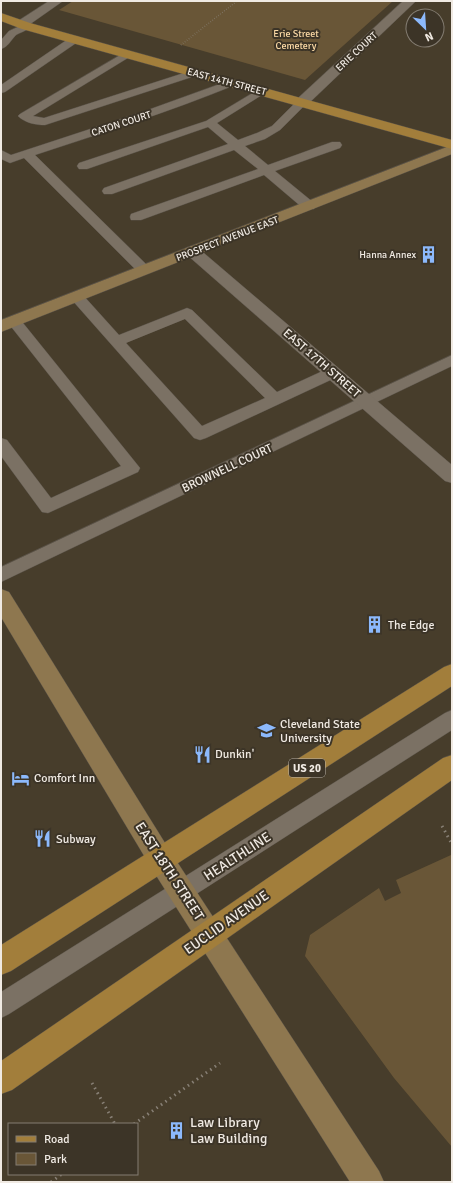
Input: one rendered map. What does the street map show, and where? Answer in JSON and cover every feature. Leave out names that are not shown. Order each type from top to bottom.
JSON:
[{"type":"main road","name":"EAST 14TH STREET","points":[[1,17],[24,25],[452,145]]},
{"type":"main road","name":"US 20","points":[[1,961],[452,674]]},
{"type":"main road","name":"EUCLID AVENUE","points":[[1,1079],[209,933],[452,766]]},
{"type":"street","points":[[24,25],[57,1]]},
{"type":"street","name":"ERIE COURT","points":[[302,102],[410,1]]},
{"type":"street","name":"PROSPECT AVENUE EAST","points":[[7,323],[452,149]]},
{"type":"street","name":"EAST 17TH STREET","points":[[192,251],[452,476]]},
{"type":"street","name":"EAST 18TH STREET","points":[[1,598],[161,860],[368,1182]]},
{"type":"lane","points":[[1,46],[13,33],[24,25]]},
{"type":"lane","points":[[1,90],[76,39]]},
{"type":"lane","points":[[127,54],[24,116],[35,121],[45,122],[194,73]]},
{"type":"lane","name":"CATON COURT","points":[[4,157],[26,153],[149,114],[231,83]]},
{"type":"lane","points":[[83,166],[210,123],[261,91]]},
{"type":"lane","points":[[108,191],[261,136],[276,128],[302,102]]},
{"type":"lane","points":[[210,123],[309,206]]},
{"type":"lane","points":[[136,217],[336,145]]},
{"type":"lane","points":[[26,153],[144,270]]},
{"type":"lane","points":[[77,296],[200,434],[332,373]]},
{"type":"lane","points":[[117,341],[187,313],[276,399]]},
{"type":"lane","points":[[1,444],[48,507],[132,468],[39,354],[7,323]]},
{"type":"lane","name":"BROWNELL COURT","points":[[1,574],[452,360]]},
{"type":"lane","name":"HEALTHLINE","points":[[1,1006],[452,719]]},
{"type":"path","points":[[181,45],[237,1]]},
{"type":"path","points":[[442,826],[452,844]]},
{"type":"path","points":[[135,1123],[220,1063]]},
{"type":"path","points":[[92,1083],[113,1123]]},
{"type":"path","points":[[51,1182],[61,1175]]},
{"type":"shaded area","points":[[1,1],[452,1],[452,1182],[1,1182]]},
{"type":"green space","name":"Erie Street Cemetery","points":[[73,1],[393,1],[305,80],[59,10]]},
{"type":"green space","points":[[451,855],[452,1147],[394,1078],[305,956],[310,935],[379,888],[385,901],[401,893],[396,880]]},
{"type":"place","name":"Hanna Annex","points":[[429,254]]},
{"type":"place","name":"The Edge","points":[[375,625]]},
{"type":"place","name":"Cleveland State University","points":[[267,731]]},
{"type":"place","name":"Dunkin'","points":[[202,754]]},
{"type":"place","name":"Comfort Inn","points":[[21,778]]},
{"type":"place","name":"Subway","points":[[43,839]]},
{"type":"place","name":"Law Library Law Building","points":[[177,1130]]}]
